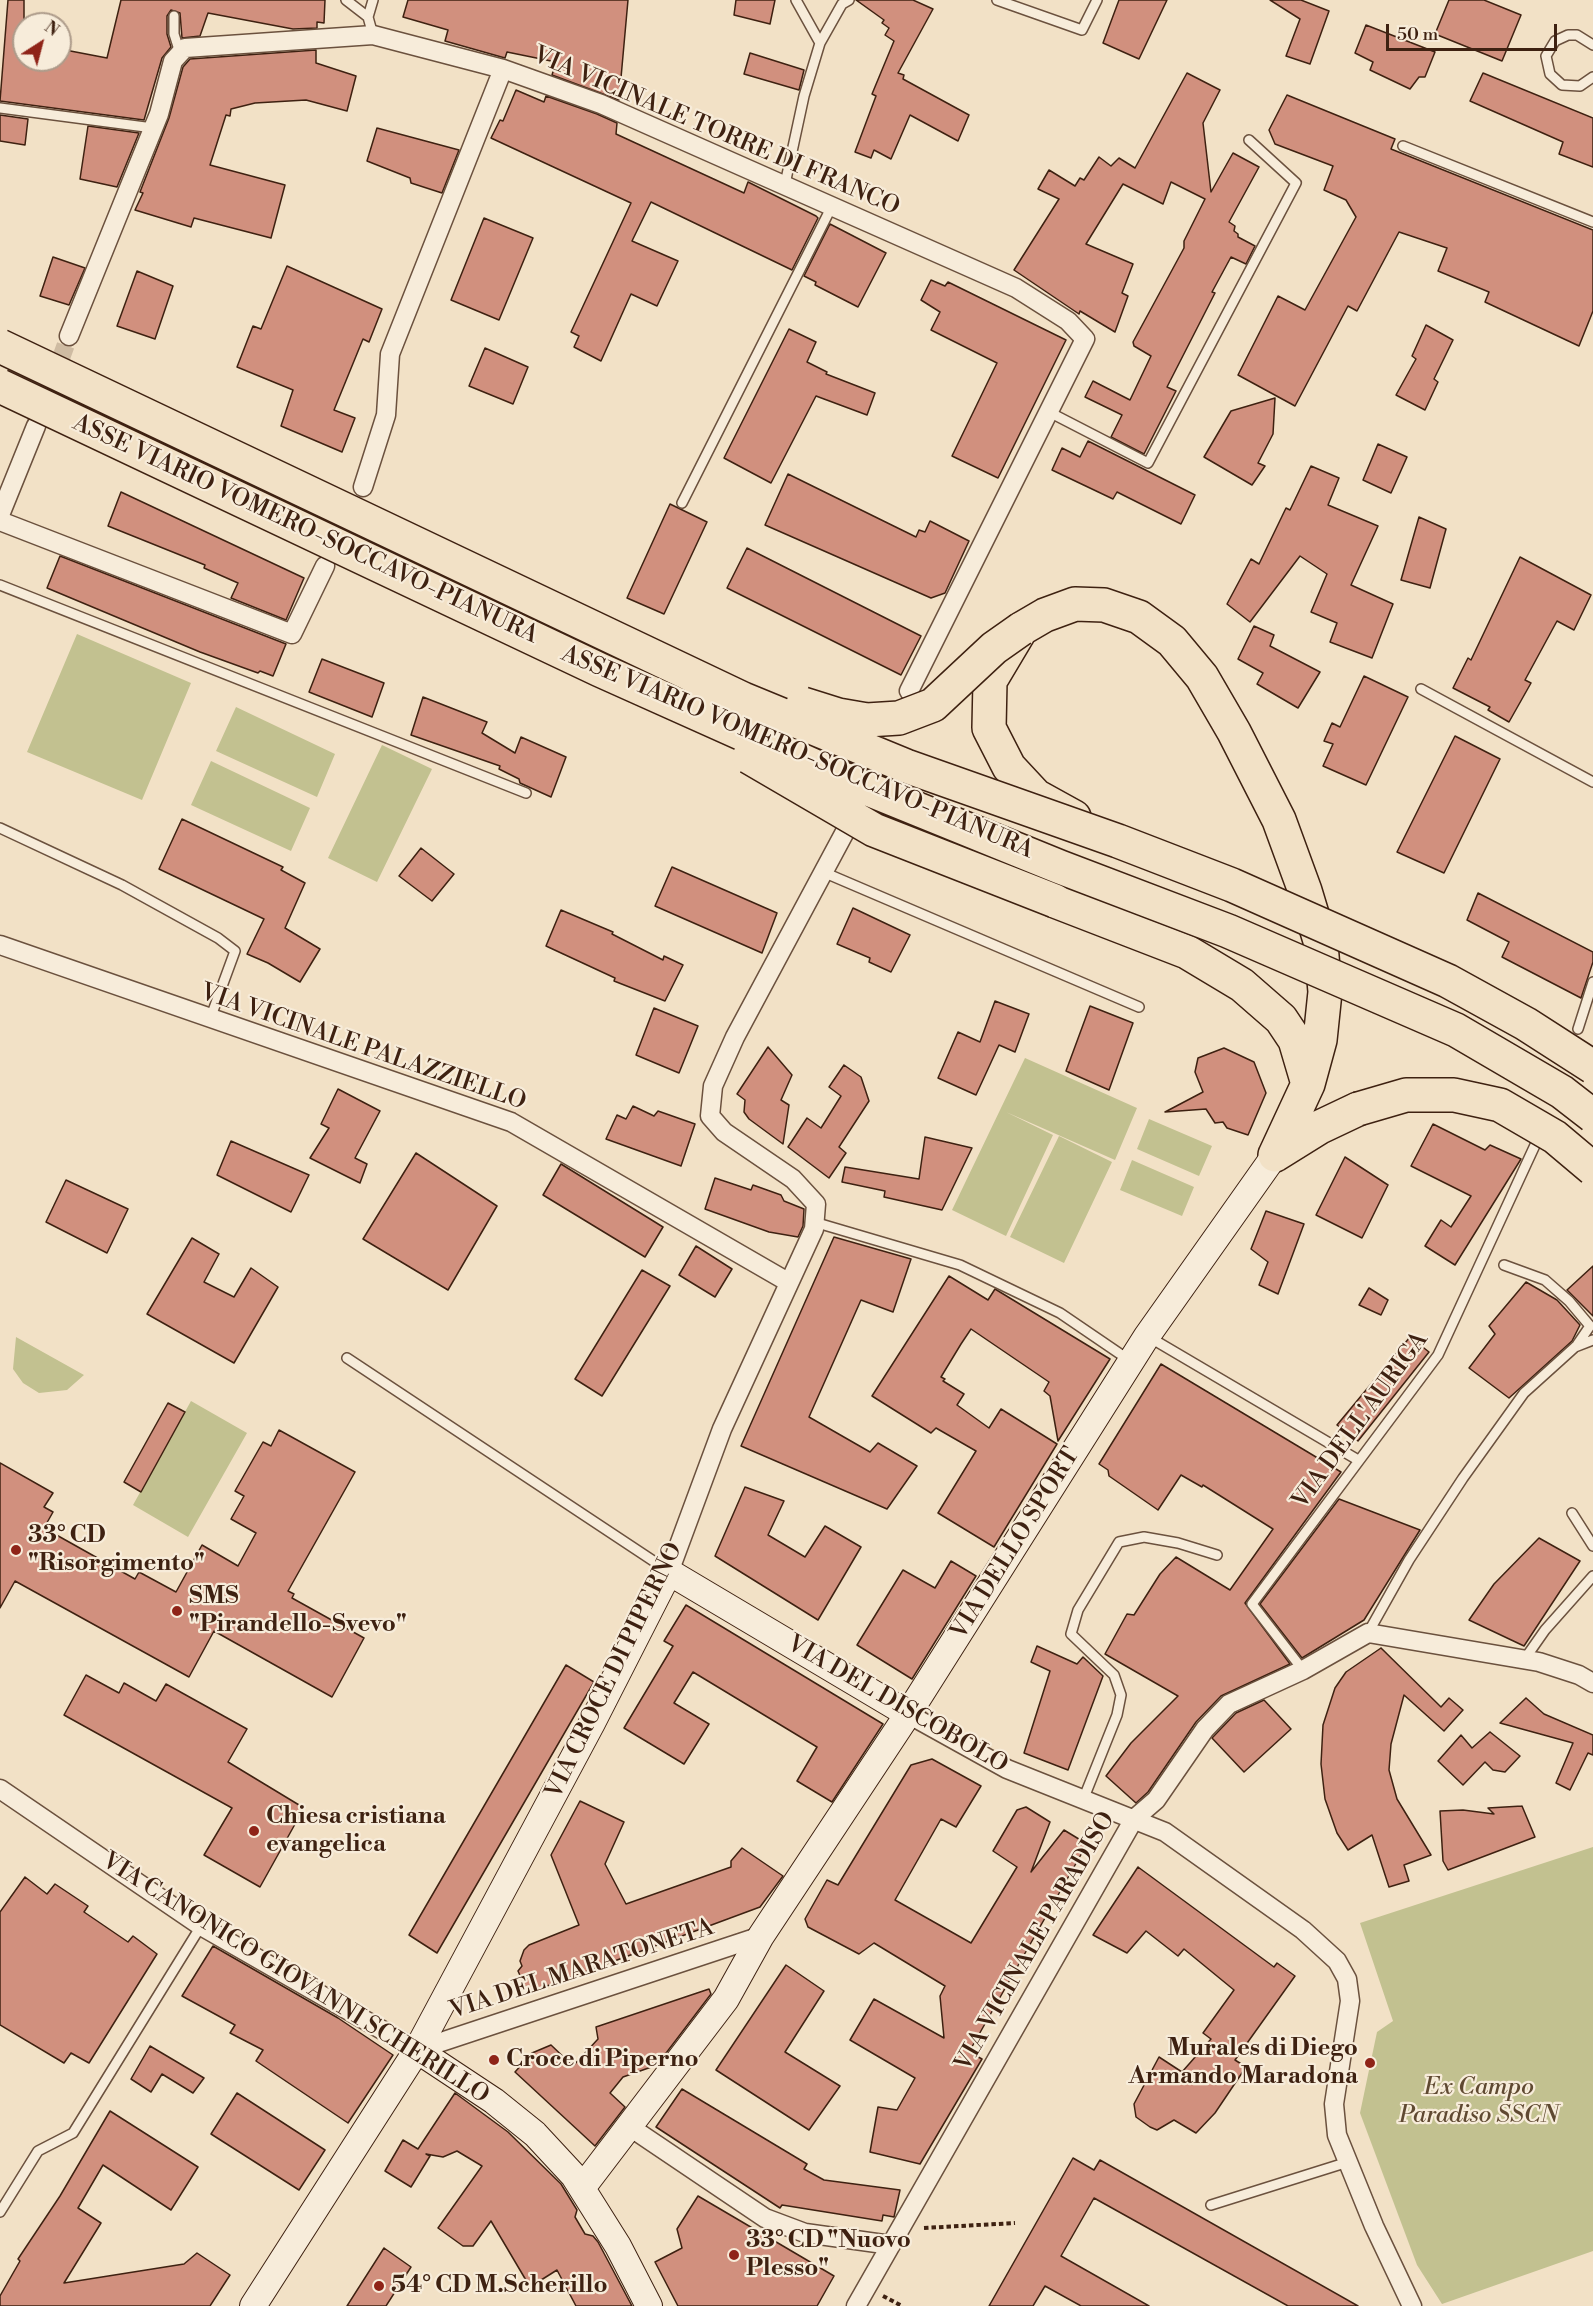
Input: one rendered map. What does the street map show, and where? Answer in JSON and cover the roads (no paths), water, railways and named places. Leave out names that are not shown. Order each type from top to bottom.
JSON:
[{"type":"highway","name":"ASSE VIARIO VOMERO-SOCCAVO-PIANURA","points":[[0,346],[743,699],[906,766],[1118,841],[1232,885],[1448,981],[1526,1024],[1593,1067]]},
{"type":"highway","name":"ASSE VIARIO VOMERO-SOCCAVO-PIANURA","points":[[0,386],[600,670],[842,778],[1060,867],[1228,931],[1456,1030],[1562,1092],[1593,1116]]},
{"type":"highway","points":[[642,650],[838,715],[867,720],[899,718],[933,705],[994,648],[1045,615],[1074,604],[1104,605],[1139,617],[1172,641],[1202,677],[1234,732],[1279,820],[1321,944],[1325,992],[1320,1040],[1308,1084],[1275,1155]]},
{"type":"highway","points":[[1021,629],[990,681],[989,728],[1009,767],[1036,796],[1118,841]]},
{"type":"highway","points":[[600,670],[874,830],[1186,952],[1242,985],[1281,1019],[1295,1040],[1308,1084]]},
{"type":"highway","points":[[1275,1155],[1320,1127],[1358,1109],[1406,1095],[1454,1095],[1500,1105],[1555,1137],[1593,1168]]},
{"type":"street","name":"VIA VICINALE TORRE DI FRANCO","points":[[180,53],[185,48],[373,36],[503,69],[601,104],[1016,288],[1068,321],[1085,339],[1048,412]]},
{"type":"street","points":[[69,336],[153,128],[173,61],[180,53]]},
{"type":"street","points":[[363,487],[386,415],[390,354],[503,69]]},
{"type":"street","points":[[909,691],[1048,412]]},
{"type":"street","points":[[0,515],[36,426]]},
{"type":"street","points":[[0,521],[292,634],[325,566]]},
{"type":"street","points":[[814,1222],[816,1204],[794,1179],[724,1132],[710,1116],[713,1086],[735,1037],[847,828]]},
{"type":"street","name":"VIA VICINALE PALAZZIELLO","points":[[0,945],[512,1122],[788,1282]]},
{"type":"street","name":"VIA DELLO SPORT","points":[[582,2188],[726,1999],[761,1936],[908,1714],[1147,1336],[1275,1155]]},
{"type":"street","name":"VIA CROCE DI PIPERNO","points":[[252,2306],[417,2050],[592,1723],[669,1572],[722,1429],[814,1229],[814,1222]]},
{"type":"street","name":"VIA DEL DISCOBOLO","points":[[669,1572],[908,1714],[1007,1769],[1165,1832],[1303,1930],[1337,1961],[1347,1979],[1350,2001],[1334,2104],[1337,2135],[1374,2226],[1413,2306]]},
{"type":"street","points":[[1368,1633],[1524,1660],[1579,1675],[1593,1683]]},
{"type":"street","name":"VIA VICINALE PARADISO","points":[[856,2306],[1134,1819],[1156,1800],[1205,1729],[1229,1704],[1303,1670],[1368,1633]]},
{"type":"street","name":"VIA CANONICO GIOVANNI SCHERILLO","points":[[0,1789],[201,1926],[417,2050],[494,2101],[535,2134],[574,2176],[618,2246],[649,2306]]},
{"type":"street","name":"VIA DEL MARATONETA","points":[[417,2050],[761,1936]]},
{"type":"street","points":[[630,2127],[765,2218],[805,2233],[895,2237]]},
{"type":"lane","points":[[346,0],[368,17]]},
{"type":"lane","points":[[373,0],[368,17],[373,36]]},
{"type":"lane","points":[[796,0],[820,43]]},
{"type":"lane","points":[[785,184],[804,96],[820,43],[842,4],[849,0]]},
{"type":"lane","points":[[997,0],[1082,30],[1097,0]]},
{"type":"lane","points":[[174,16],[174,34],[180,53]]},
{"type":"lane","points":[[1593,45],[1577,35],[1568,35],[1555,41],[1546,56],[1550,74],[1562,85],[1580,86],[1593,76]]},
{"type":"lane","points":[[0,108],[153,128]]},
{"type":"lane","points":[[1048,412],[1148,463],[1296,183],[1249,140]]},
{"type":"lane","points":[[1403,146],[1593,222]]},
{"type":"lane","points":[[682,503],[832,206]]},
{"type":"lane","points":[[0,585],[526,793]]},
{"type":"lane","points":[[1421,689],[1593,782]]},
{"type":"lane","points":[[0,828],[122,885],[218,938],[234,951],[210,1019]]},
{"type":"lane","points":[[823,873],[1139,1007]]},
{"type":"lane","points":[[1578,1029],[1593,982]]},
{"type":"lane","name":"VIA DELL'AURIGA","points":[[1303,1670],[1252,1604],[1438,1354],[1536,1143]]},
{"type":"lane","points":[[814,1222],[960,1265],[1060,1313],[1131,1361]]},
{"type":"lane","points":[[1368,1633],[1409,1560],[1463,1478],[1524,1393],[1575,1347],[1590,1326],[1569,1301],[1545,1280],[1504,1265]]},
{"type":"lane","points":[[1147,1336],[1358,1460]]},
{"type":"lane","points":[[1575,1347],[1593,1340]]},
{"type":"lane","points":[[347,1358],[669,1572]]},
{"type":"lane","points":[[1572,1513],[1593,1545]]},
{"type":"lane","points":[[1083,1800],[1117,1715],[1121,1695],[1114,1675],[1071,1634],[1078,1610],[1119,1542],[1144,1537],[1178,1543],[1217,1555]]},
{"type":"lane","points":[[1524,1660],[1545,1630],[1593,1576]]},
{"type":"lane","points":[[0,2212],[38,2151],[73,2133],[201,1926]]},
{"type":"lane","points":[[1211,2205],[1348,2162]]},
{"type":"tunnel","points":[[41,413],[69,336]]},
{"type":"place","name":"33° CD \"Risorgimento\"","points":[[16,1550]]},
{"type":"place","name":"SMS \"Pirandello-Svevo\"","points":[[177,1611]]},
{"type":"place","name":"Chiesa cristiana evangelica","points":[[254,1831]]},
{"type":"place","name":"Croce di Piperno","points":[[494,2060]]},
{"type":"place","name":"Murales di Diego Armando Maradona","points":[[1370,2063]]},
{"type":"place","name":"33° CD \"Nuovo Plesso\"","points":[[734,2255]]},
{"type":"place","name":"54° CD M.Scherillo","points":[[379,2286]]},
{"type":"park label","name":"Ex Campo Paradiso SSCN","points":[[1479,2102]]}]
